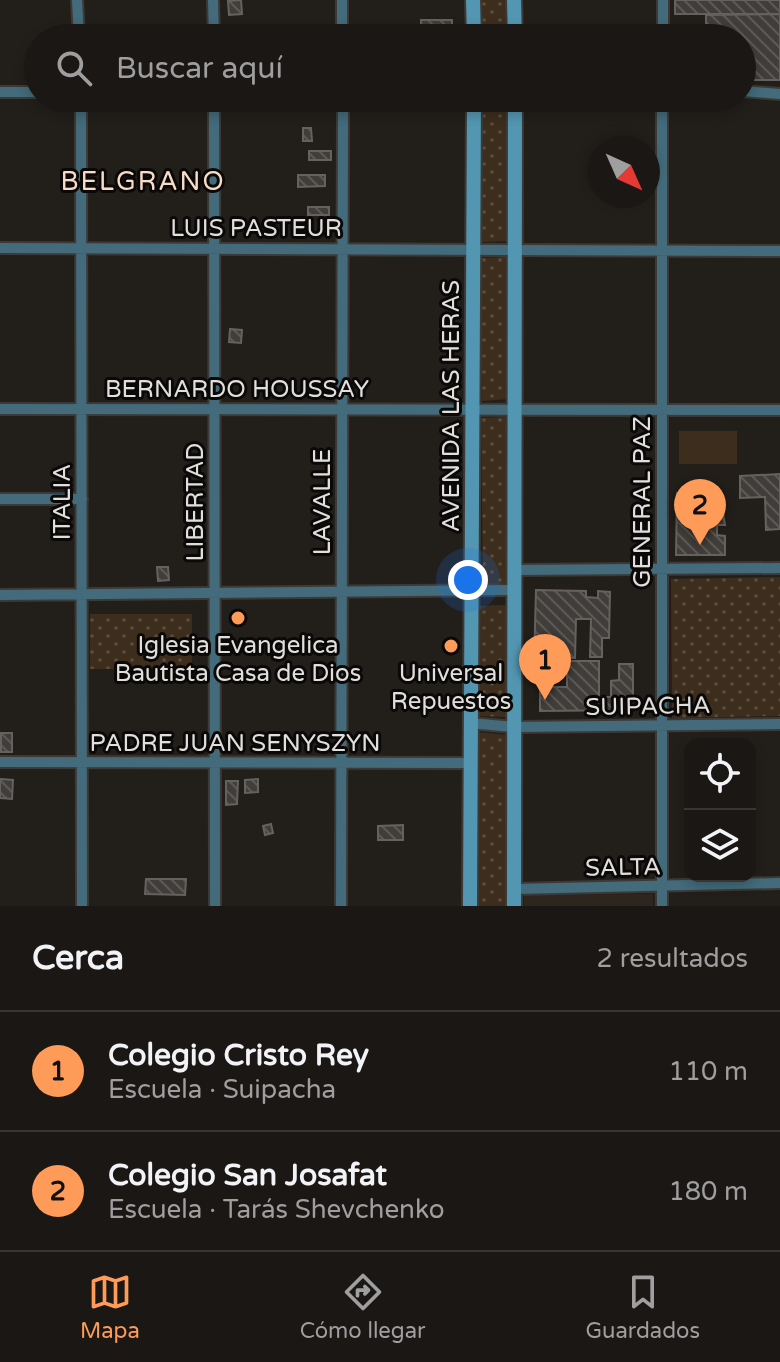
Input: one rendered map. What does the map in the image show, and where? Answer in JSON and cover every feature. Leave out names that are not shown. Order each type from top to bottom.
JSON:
[{"type":"main road","points":[[473,0],[474,24]]},
{"type":"main road","points":[[514,0],[515,24]]},
{"type":"main road","name":"AVENIDA LAS HERAS","points":[[470,906],[469,723],[475,411],[474,112]]},
{"type":"main road","points":[[514,906],[512,249],[515,112]]},
{"type":"street","points":[[77,0],[78,24]]},
{"type":"street","points":[[213,0],[214,24]]},
{"type":"street","points":[[342,0],[342,24]]},
{"type":"street","points":[[663,0],[663,24]]},
{"type":"street","points":[[0,92],[24,92]]},
{"type":"street","points":[[756,92],[780,94]]},
{"type":"street","name":"ITALIA","points":[[81,112],[82,906]]},
{"type":"street","name":"LIBERTAD","points":[[214,112],[215,906]]},
{"type":"street","name":"LAVALLE","points":[[341,906],[343,112]]},
{"type":"street","name":"GENERAL PAZ","points":[[662,112],[662,906]]},
{"type":"street","name":"LUIS PASTEUR","points":[[0,248],[780,251]]},
{"type":"street","name":"BERNARDO HOUSSAY","points":[[0,409],[780,410]]},
{"type":"street","points":[[0,499],[82,499]]},
{"type":"street","points":[[514,570],[780,568]]},
{"type":"street","points":[[0,595],[513,590]]},
{"type":"street","name":"SUIPACHA","points":[[469,723],[514,727],[780,724]]},
{"type":"street","name":"PADRE JUAN SENYSZYN","points":[[0,762],[469,763]]},
{"type":"street","name":"SALTA","points":[[514,889],[780,883]]},
{"type":"shaded area","points":[[481,0],[507,0],[508,24],[482,24]]},
{"type":"shaded area","points":[[479,112],[507,112],[508,241],[480,242]]},
{"type":"shaded area","points":[[507,257],[508,399],[482,401],[478,258]]},
{"type":"shaded area","points":[[506,417],[508,583],[483,583],[481,418]]},
{"type":"shaded area","points":[[679,431],[737,431],[737,464],[679,464]]},
{"type":"shaded area","points":[[780,577],[780,716],[672,718],[671,579]]},
{"type":"shaded area","points":[[506,605],[507,717],[477,716],[479,606]]},
{"type":"shaded area","points":[[90,614],[192,614],[192,669],[90,669]]},
{"type":"shaded area","points":[[475,732],[508,735],[506,906],[478,906]]},
{"type":"shaded area","points":[[653,894],[653,906],[524,906],[524,895]]},
{"type":"building","points":[[241,0],[242,14],[229,15],[228,1]]},
{"type":"building","points":[[675,0],[780,0],[780,14],[675,14]]},
{"type":"building","points":[[780,14],[780,80],[756,80],[756,24],[706,24],[706,15]]},
{"type":"building","points":[[421,20],[452,20],[452,24],[421,24]]},
{"type":"building","points":[[303,128],[311,128],[312,141],[303,141]]},
{"type":"building","points":[[309,151],[331,151],[331,160],[309,160]]},
{"type":"building","points":[[298,175],[325,175],[325,186],[298,187]]},
{"type":"building","points":[[308,207],[329,207],[329,215],[308,215]]},
{"type":"building","points":[[230,329],[242,330],[241,343],[229,342]]},
{"type":"building","points":[[780,474],[780,529],[766,530],[765,497],[740,498],[740,476]]},
{"type":"building","points":[[677,493],[720,493],[725,525],[717,525],[717,535],[725,536],[725,555],[676,555]]},
{"type":"building","points":[[157,567],[168,567],[169,580],[158,581]]},
{"type":"building","points":[[536,590],[586,591],[586,597],[598,598],[598,591],[610,592],[609,638],[602,638],[602,657],[590,657],[591,619],[576,619],[575,658],[538,657],[538,664],[534,664]]},
{"type":"building","points":[[567,661],[599,661],[599,697],[611,697],[611,681],[619,680],[619,664],[633,664],[633,710],[540,711],[540,687],[567,687]]},
{"type":"building","points":[[1,733],[12,733],[12,752],[1,752]]},
{"type":"building","points":[[0,779],[13,780],[12,799],[0,798]]},
{"type":"building","points":[[258,779],[258,792],[245,793],[245,780]]},
{"type":"building","points":[[226,781],[238,781],[237,804],[226,805]]},
{"type":"building","points":[[271,824],[273,833],[265,835],[263,826]]},
{"type":"building","points":[[403,825],[403,840],[378,840],[378,826]]},
{"type":"building","points":[[146,879],[186,879],[185,895],[145,894]]},
{"type":"place","name":"Colegio San Josafat","points":[[700,545]]},
{"type":"place","name":"Iglesia Evangelica Bautista Casa de Dios","points":[[238,618]]},
{"type":"place","name":"Universal Repuestos","points":[[451,646]]},
{"type":"place","name":"Colegio Cristo Rey","points":[[545,700]]},
{"type":"district","name":"BELGRANO","points":[[143,181]]}]
